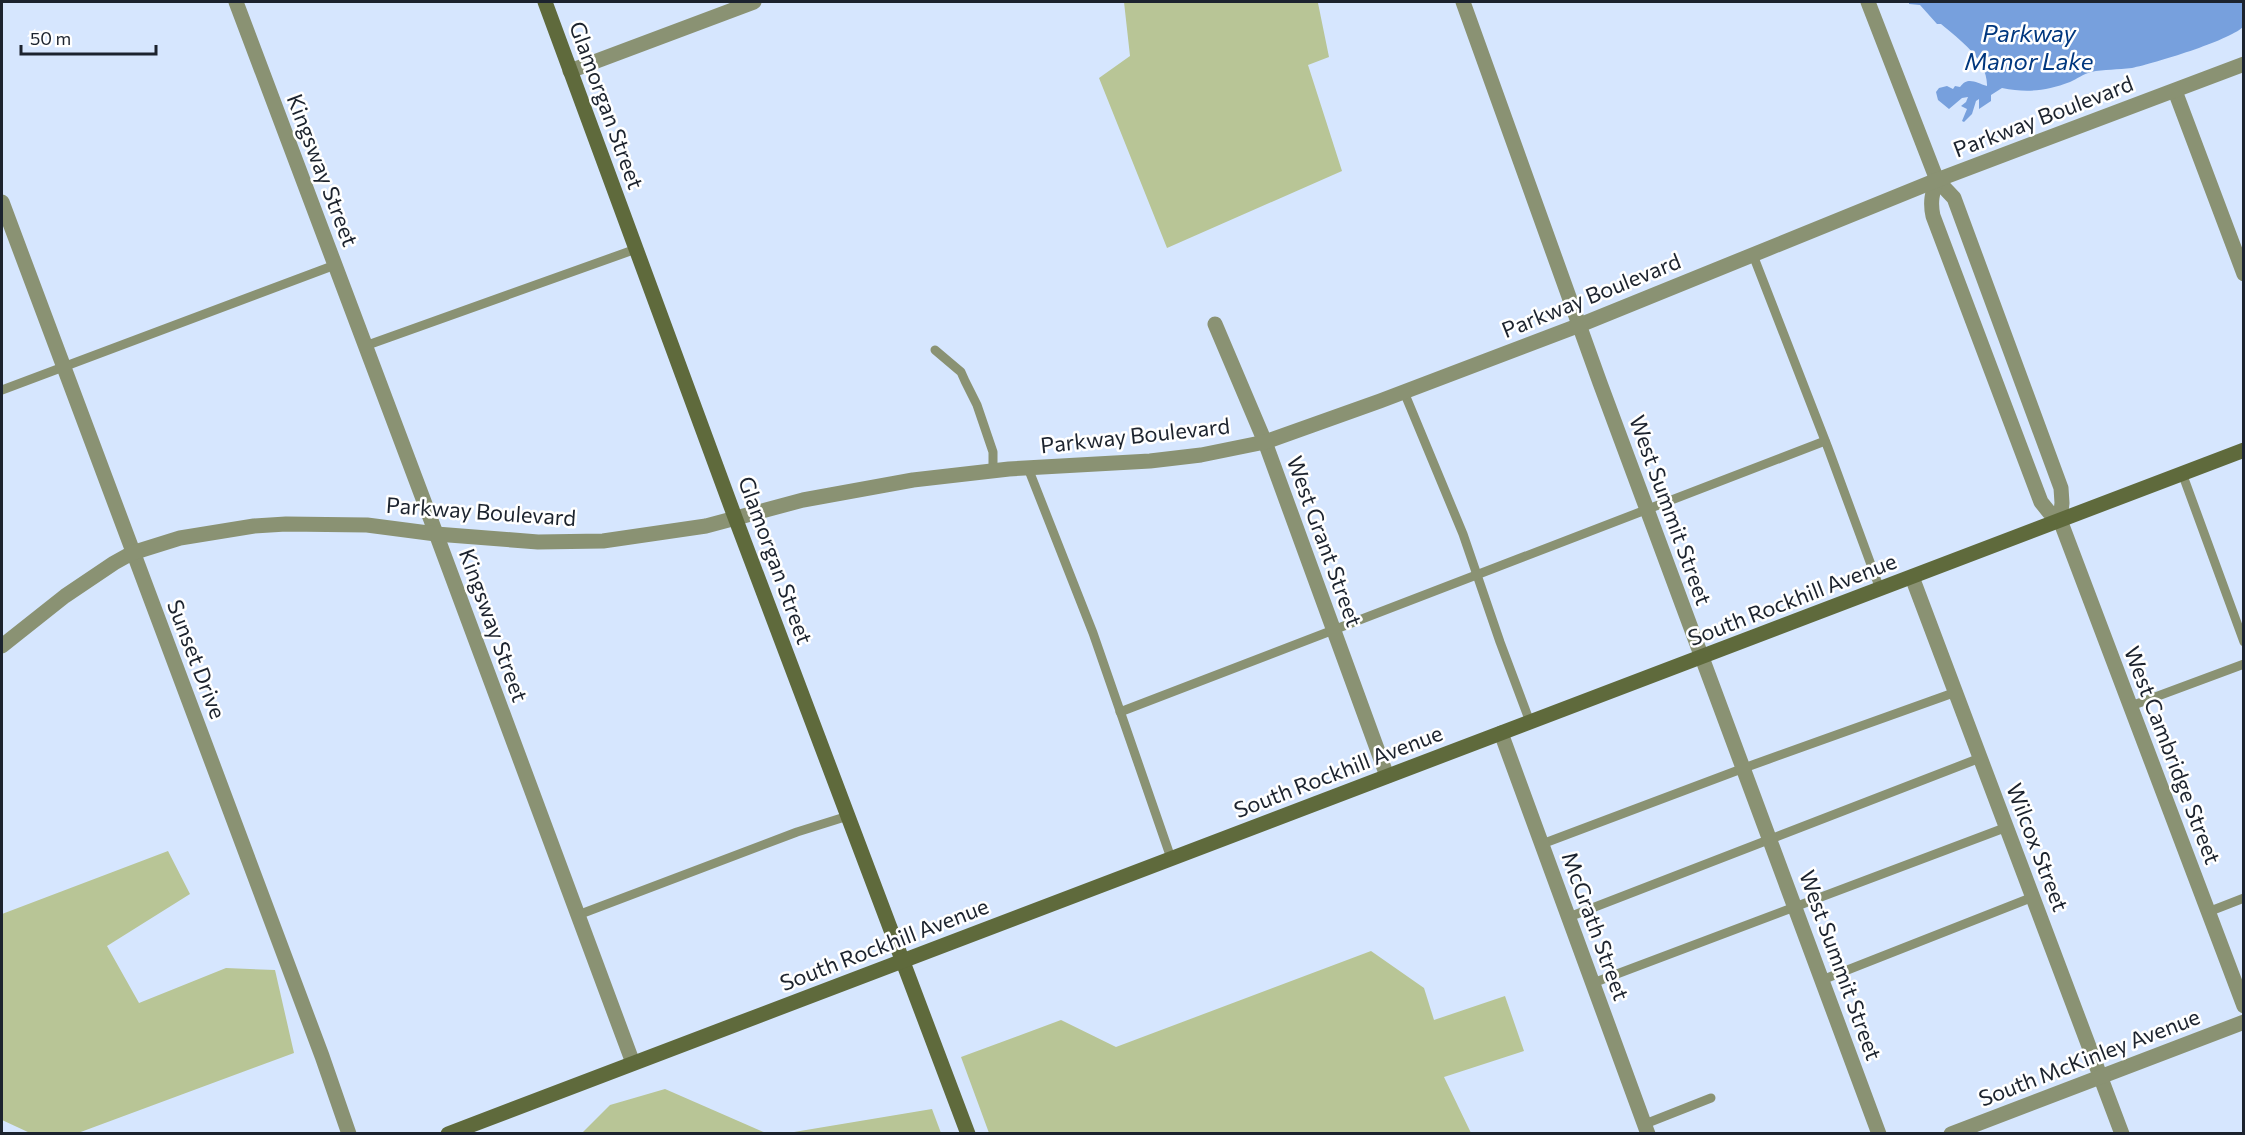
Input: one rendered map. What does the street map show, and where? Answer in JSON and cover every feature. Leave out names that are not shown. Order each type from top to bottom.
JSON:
[{"type":"street","name":"Kingsway Street","points":[[236,2],[633,1063]]},
{"type":"street","name":"Glamorgan Street","points":[[544,2],[735,520],[968,1134]]},
{"type":"street","points":[[570,71],[754,2]]},
{"type":"street","name":"West Summit Street","points":[[1463,2],[1647,509],[1879,1134]]},
{"type":"street","name":"West Cambridge Street","points":[[1868,2],[1937,180],[1954,198],[2053,465],[2062,494],[2060,519],[2244,1006]]},
{"type":"street","name":"Parkway Boulevard","points":[[2,646],[65,596],[132,553],[180,538],[254,526],[367,525],[436,534],[538,542],[603,540],[679,531],[735,520],[814,498],[913,480],[993,470],[1157,460],[1265,442],[1580,325],[1937,180],[2244,64]]},
{"type":"street","points":[[2175,91],[2244,274]]},
{"type":"street","name":"West Cambridge Street","points":[[1937,180],[1930,205],[1933,216],[2041,502],[2049,512],[2060,519]]},
{"type":"street","name":"Sunset Drive","points":[[2,202],[318,1045],[349,1134]]},
{"type":"street","name":"West Grant Street","points":[[1215,324],[1265,442],[1387,776]]},
{"type":"street","name":"South Rockhill Avenue","points":[[448,1134],[2244,450]]},
{"type":"street","name":"Wilcox Street","points":[[1912,577],[2122,1134]]},
{"type":"street","name":"McGrath Street","points":[[1501,733],[1646,1129]]},
{"type":"street","name":"South McKinley Avenue","points":[[1952,1134],[2244,1022]]},
{"type":"lane","points":[[366,346],[636,249]]},
{"type":"lane","points":[[1753,255],[1826,441],[1880,589]]},
{"type":"lane","points":[[2,390],[335,265]]},
{"type":"lane","points":[[935,350],[961,372],[977,405],[993,452],[993,470]]},
{"type":"lane","points":[[1404,392],[1463,534],[1530,722]]},
{"type":"lane","points":[[1120,712],[1826,441]]},
{"type":"lane","points":[[1028,468],[1093,633],[1171,858]]},
{"type":"lane","points":[[2182,473],[2244,642]]},
{"type":"lane","points":[[2130,706],[2244,664]]},
{"type":"lane","points":[[1542,844],[1956,692]]},
{"type":"lane","points":[[1569,917],[1980,758]]},
{"type":"lane","points":[[578,915],[798,832],[848,816]]},
{"type":"lane","points":[[1593,983],[2007,827]]},
{"type":"lane","points":[[1822,980],[2033,897]]},
{"type":"lane","points":[[2208,912],[2244,898]]},
{"type":"lane","points":[[1646,1129],[1711,1098]]},
{"type":"green space","points":[[1124,2],[1320,2],[1318,3],[1329,57],[1308,65],[1342,171],[1167,248],[1099,78],[1130,56]]},
{"type":"green space","points":[[168,851],[190,894],[107,946],[139,1003],[226,968],[275,970],[294,1053],[78,1133],[30,1133],[2,1120],[2,914]]},
{"type":"green space","points":[[1371,951],[1424,988],[1434,1020],[1505,996],[1524,1051],[1444,1077],[1471,1133],[989,1133],[961,1057],[1061,1020],[1116,1047]]},
{"type":"green space","points":[[665,1089],[766,1133],[582,1133],[610,1105]]},
{"type":"green space","points":[[932,1109],[941,1133],[788,1133]]},
{"type":"water","name":"Parkway Manor Lake","points":[[1909,2],[2243,2],[2243,27],[2207,45],[2132,68],[2091,72],[2070,82],[2045,89],[2028,91],[2002,88],[1991,95],[1991,101],[1979,109],[1979,99],[1976,101],[1972,114],[1964,122],[1962,121],[1967,109],[1961,106],[1968,97],[1962,98],[1949,109],[1938,100],[1936,92],[1939,88],[1947,86],[1953,89],[1955,86],[1960,87],[1969,81],[1987,86],[1983,68],[1972,51],[1941,24],[1937,24],[1920,5],[1909,4]]}]
